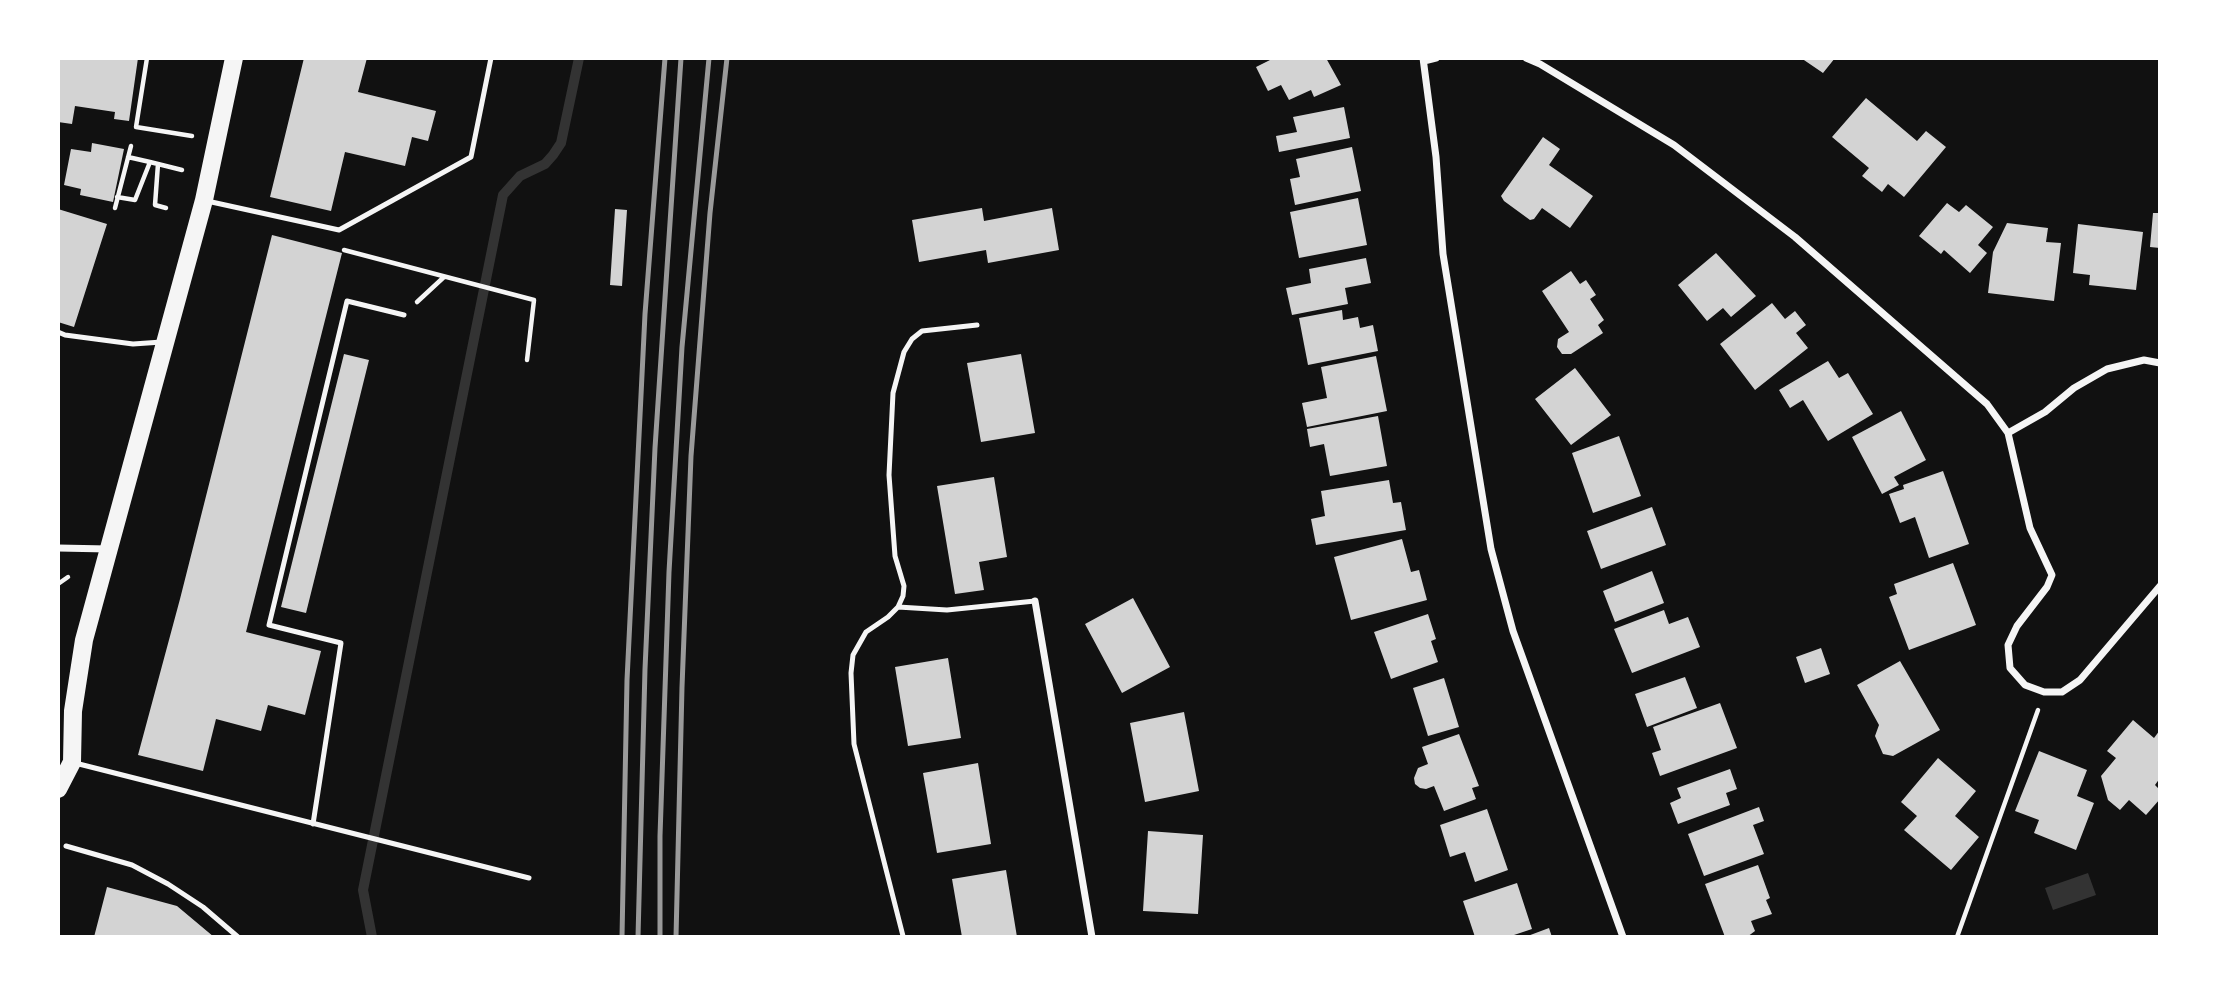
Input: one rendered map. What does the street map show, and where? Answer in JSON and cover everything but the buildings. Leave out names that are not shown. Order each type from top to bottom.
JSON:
[{"type":"main road","points":[[58,789],[72,762],[73,711],[84,640],[204,201],[234,58]]},
{"type":"street","points":[[1437,58],[1424,59],[1436,157],[1443,254],[1491,549],[1513,631],[1623,937]]},
{"type":"street","points":[[1526,58],[1674,145],[1795,237],[1987,404],[2008,433],[2030,528],[2052,575],[2047,587],[2017,626],[2008,645],[2010,668],[2025,685],[2044,692],[2062,692],[2080,680],[2160,586]]},
{"type":"street","points":[[2008,433],[2045,412],[2074,388],[2107,369],[2144,360],[2160,363]]},
{"type":"street","points":[[58,548],[109,549]]},
{"type":"street","points":[[1035,601],[1092,937]]},
{"type":"lane","points":[[204,201],[339,229],[471,157],[491,58]]},
{"type":"lane","points":[[313,824],[341,643],[269,625],[347,301],[404,315]]},
{"type":"lane","points":[[903,936],[854,744],[851,673],[853,655],[866,632],[888,617],[898,607],[903,596],[904,586],[895,556],[889,475],[893,393],[904,352],[912,339],[922,331],[978,325]]},
{"type":"lane","points":[[58,332],[133,344],[166,342]]},
{"type":"lane","points":[[898,607],[947,610],[1035,601]]},
{"type":"lane","points":[[72,762],[529,878]]},
{"type":"lane","points":[[66,846],[132,865],[168,884],[203,907],[238,937]]},
{"type":"path","points":[[147,58],[136,127],[192,136]]},
{"type":"path","points":[[115,208],[131,146]]},
{"type":"path","points":[[128,157],[182,170]]},
{"type":"path","points":[[117,197],[135,200],[150,162]]},
{"type":"path","points":[[158,164],[155,205],[166,208]]},
{"type":"path","points":[[340,249],[534,300],[527,360]]},
{"type":"path","points":[[404,315],[444,276]]},
{"type":"path","points":[[58,584],[68,577]]},
{"type":"path","points":[[1957,937],[2044,692]]},
{"type":"shaded area","points":[[2088,873],[2096,895],[2053,910],[2045,888]]},
{"type":"waterway","points":[[372,937],[363,890],[503,195],[520,176],[545,164],[561,143],[579,58]]},
{"type":"railway","points":[[622,937],[627,680],[645,314],[665,58]]},
{"type":"railway","points":[[638,937],[645,669],[655,448],[681,58]]},
{"type":"railway","points":[[660,937],[660,836],[669,572],[682,347],[709,58]]},
{"type":"railway","points":[[676,937],[691,456],[710,213],[727,58]]}]
